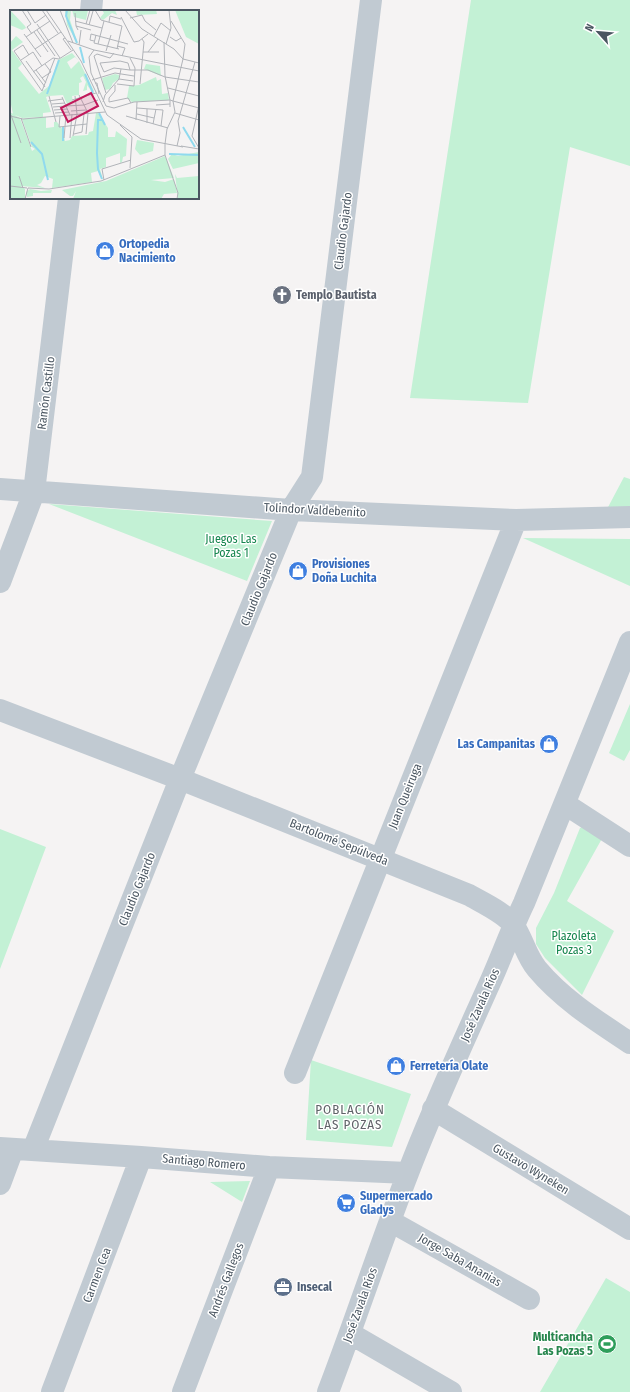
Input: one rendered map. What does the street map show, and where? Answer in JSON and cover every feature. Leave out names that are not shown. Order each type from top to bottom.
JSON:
[{"type":"street","points":[[91,10],[92,0]]},
{"type":"street","name":"Claudio Gajardo","points":[[0,1184],[180,779],[291,510],[312,476],[371,0]]},
{"type":"street","name":"Ramón Castillo","points":[[0,582],[34,492],[69,199]]},
{"type":"street","name":"Tolindor Valdebenito","points":[[0,489],[291,510],[516,520],[630,517]]},
{"type":"street","name":"Juan Queiruga","points":[[295,1073],[516,520]]},
{"type":"street","name":"José Zavala Ríos","points":[[328,1392],[351,1334],[390,1221],[433,1109],[495,972],[629,649]]},
{"type":"street","name":"Bartolomé Sepúlveda","points":[[0,710],[180,779],[469,895],[493,908],[514,924],[535,968],[556,990],[583,1011],[630,1043]]},
{"type":"street","points":[[564,804],[630,846]]},
{"type":"street","name":"Gustavo Wyneken","points":[[433,1109],[630,1229]]},
{"type":"street","name":"Santiago Romero","points":[[16,1149],[269,1167],[408,1173]]},
{"type":"street","name":"Carmen Cea","points":[[52,1392],[141,1157]]},
{"type":"street","name":"Andrés Gallegos","points":[[183,1392],[269,1167]]},
{"type":"street","name":"Jorge Saba Ananias","points":[[390,1221],[529,1299]]},
{"type":"street","points":[[351,1334],[451,1392]]},
{"type":"green space","points":[[471,0],[630,0],[630,166],[570,147],[528,403],[410,398]]},
{"type":"green space","points":[[624,477],[630,479],[630,508],[606,511]]},
{"type":"green space","name":"Juegos Las Pozas 1","points":[[49,504],[272,521],[247,581]]},
{"type":"green space","points":[[523,538],[630,539],[630,586]]},
{"type":"green space","points":[[630,704],[630,750],[624,761],[609,753]]},
{"type":"green space","name":"Plazoleta Pozas 3","points":[[586,825],[604,835],[567,901],[614,931],[582,995],[545,958],[536,944],[536,928],[554,893],[580,828]]},
{"type":"green space","points":[[0,829],[46,847],[0,969]]},
{"type":"green space","points":[[311,1060],[411,1094],[392,1147],[306,1140]]},
{"type":"green space","points":[[250,1181],[242,1202],[210,1182]]},
{"type":"green space","name":"Multicancha Las Pozas 5","points":[[606,1278],[630,1292],[630,1392],[540,1392]]},
{"type":"place","name":"Ortopedia Nacimiento","points":[[105,251]]},
{"type":"place","name":"Templo Bautista","points":[[282,295]]},
{"type":"place","name":"Provisiones Doña Luchita","points":[[298,571]]},
{"type":"place","name":"Las Campanitas","points":[[549,744]]},
{"type":"place","name":"Ferretería Olate","points":[[396,1066]]},
{"type":"place","name":"Supermercado Gladys","points":[[346,1203]]},
{"type":"place","name":"Insecal","points":[[283,1287]]},
{"type":"place","name":"Multicancha Las Pozas 5","points":[[607,1344]]},
{"type":"district","name":"POBLACIÓN LAS POZAS","points":[[350,1116]]}]
